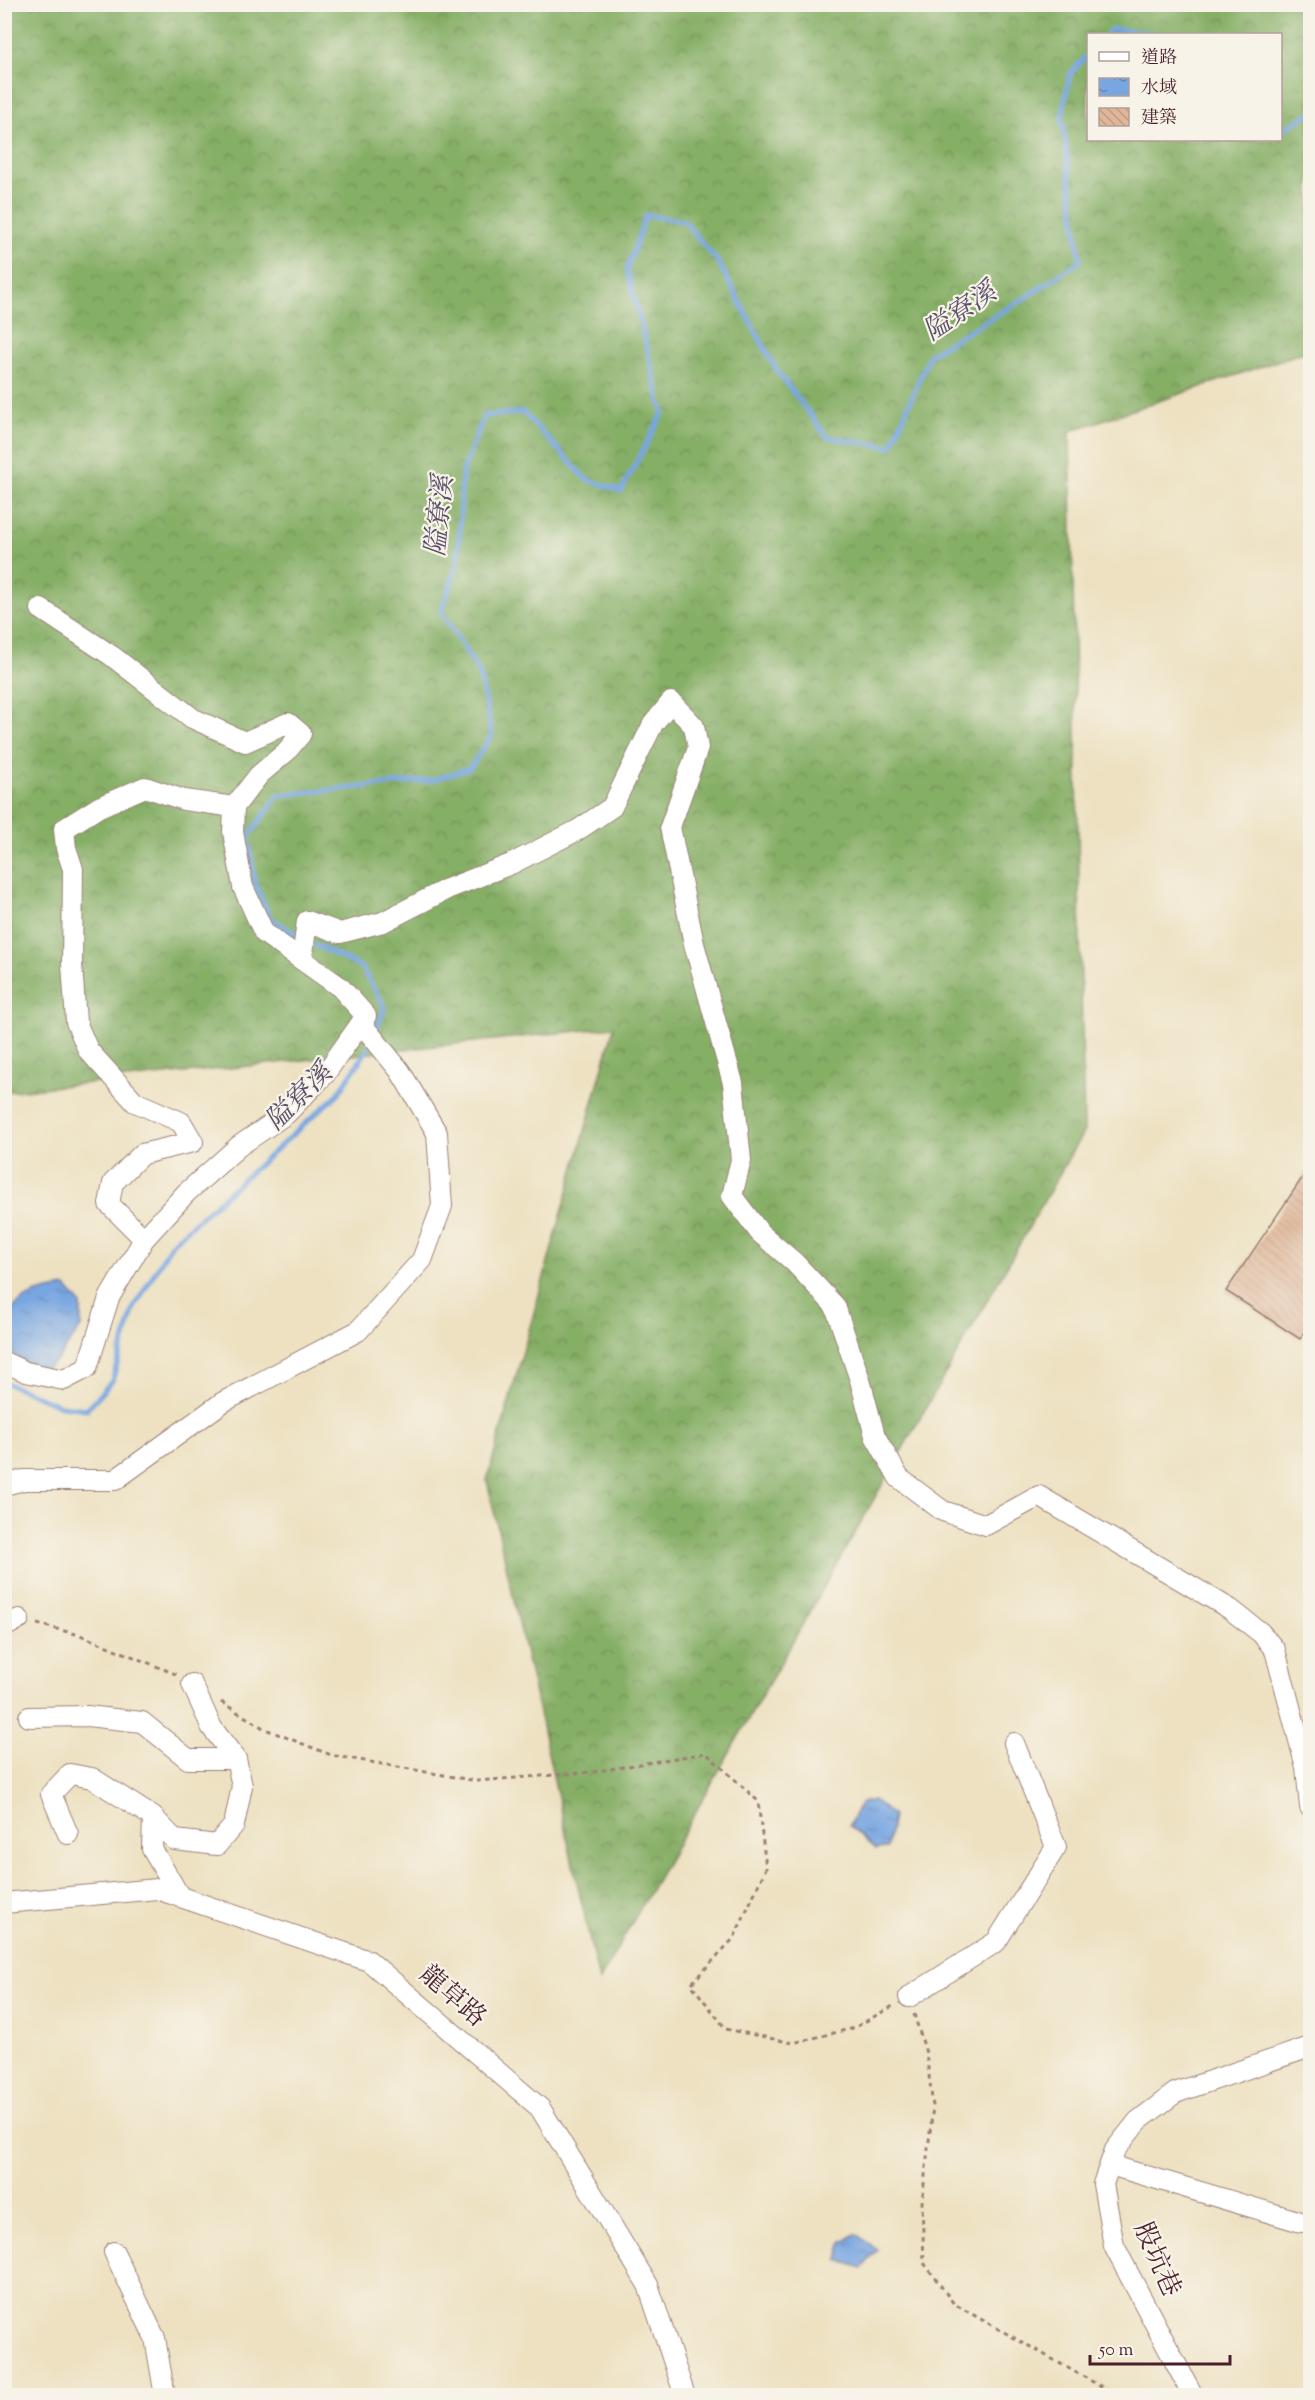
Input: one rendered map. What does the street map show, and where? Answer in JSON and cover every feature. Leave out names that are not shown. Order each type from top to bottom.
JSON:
[{"type":"street","points":[[4,1362],[26,1372],[64,1380],[87,1368],[109,1298],[144,1239],[186,1192],[239,1146],[286,1114],[325,1074],[366,1016],[340,987],[264,933],[243,888],[233,832],[234,807],[259,775],[286,752],[301,734],[288,723],[245,742],[192,718],[112,656],[41,609]]},
{"type":"street","points":[[302,960],[307,921],[340,933],[383,922],[447,889],[511,864],[578,830],[612,807],[652,724],[671,702],[694,726],[698,748],[670,827],[694,944],[733,1083],[741,1160],[732,1196],[760,1233],[794,1262],[835,1306],[860,1380],[875,1436],[898,1478],[943,1511],[986,1525],[1039,1496],[1230,1609],[1261,1633],[1275,1650],[1306,1767],[1311,1807]]},
{"type":"street","points":[[144,1239],[109,1204],[113,1183],[142,1154],[193,1142],[181,1122],[135,1102],[88,1050],[76,1022],[72,964],[73,868],[66,848],[64,829],[99,807],[145,787],[184,800],[234,807]]},
{"type":"street","points":[[4,1485],[24,1480],[115,1480],[223,1402],[358,1331],[422,1260],[442,1206],[437,1133],[400,1071],[361,1024]]},
{"type":"street","points":[[68,1833],[51,1794],[70,1774],[92,1778],[153,1817],[175,1840],[217,1845],[234,1825],[242,1786],[236,1759],[212,1728],[192,1684]]},
{"type":"street","points":[[28,1717],[87,1716],[142,1722],[188,1759],[236,1759]]},
{"type":"street","points":[[909,1997],[996,1942],[1056,1847],[1014,1743]]},
{"type":"street","points":[[153,1817],[152,1849],[180,1896]]},
{"type":"street","name":"龍草路","points":[[4,1903],[157,1889],[369,1961],[540,2108],[648,2285],[685,2396]]},
{"type":"street","name":"股坑巷","points":[[1193,2396],[1114,2246],[1103,2184],[1115,2150],[1138,2121],[1175,2093],[1311,2047]]},
{"type":"street","points":[[1110,2165],[1301,2222]]},
{"type":"street","points":[[114,2252],[155,2338],[165,2396]]},
{"type":"path","points":[[12,1623],[80,1635],[179,1675],[192,1684]]},
{"type":"path","points":[[219,1701],[264,1729],[331,1755],[477,1781],[592,1772],[706,1753],[758,1801],[765,1868],[734,1938],[691,1984],[726,2029],[793,2043],[854,2028],[909,1997],[926,2053],[933,2106],[922,2202],[924,2263],[954,2304],[1118,2396]]},
{"type":"green space","points":[[4,5],[1310,5],[1310,350],[1070,431],[1084,1131],[599,1981],[487,1480],[614,1027],[5,1092]]},
{"type":"water","points":[[66,1287],[81,1304],[81,1327],[58,1359],[47,1368],[26,1363],[5,1348],[5,1323],[17,1304],[39,1292]]},
{"type":"water","points":[[874,1800],[893,1816],[887,1848],[875,1849],[849,1825],[861,1803]]},
{"type":"water","points":[[856,2234],[878,2250],[862,2268],[838,2260],[843,2241]]},
{"type":"building","points":[[1311,1165],[1311,1323],[1300,1339],[1226,1291]]},
{"type":"waterway","name":"隘寮溪","points":[[1296,4],[1310,18]]},
{"type":"waterway","name":"隘寮溪","points":[[1108,33],[1112,29],[1149,33]]},
{"type":"waterway","name":"隘寮溪","points":[[301,937],[270,918],[255,884],[248,837],[279,795],[433,780],[470,768],[492,735],[479,672],[441,612],[458,563],[462,473],[484,416],[523,412],[586,479],[621,491],[663,413],[627,269],[646,215],[684,221],[718,262],[777,371],[827,437],[891,447],[930,354],[1025,298],[1080,261],[1062,116],[1070,74],[1087,55]]},
{"type":"waterway","name":"隘寮溪","points":[[1282,127],[1285,129],[1310,113]]},
{"type":"waterway","name":"隘寮溪","points":[[309,942],[361,967],[385,1007],[375,1033]]},
{"type":"waterway","name":"隘寮溪","points":[[4,1382],[61,1406],[87,1409],[112,1381],[134,1308],[172,1243],[338,1094],[371,1044]]}]
